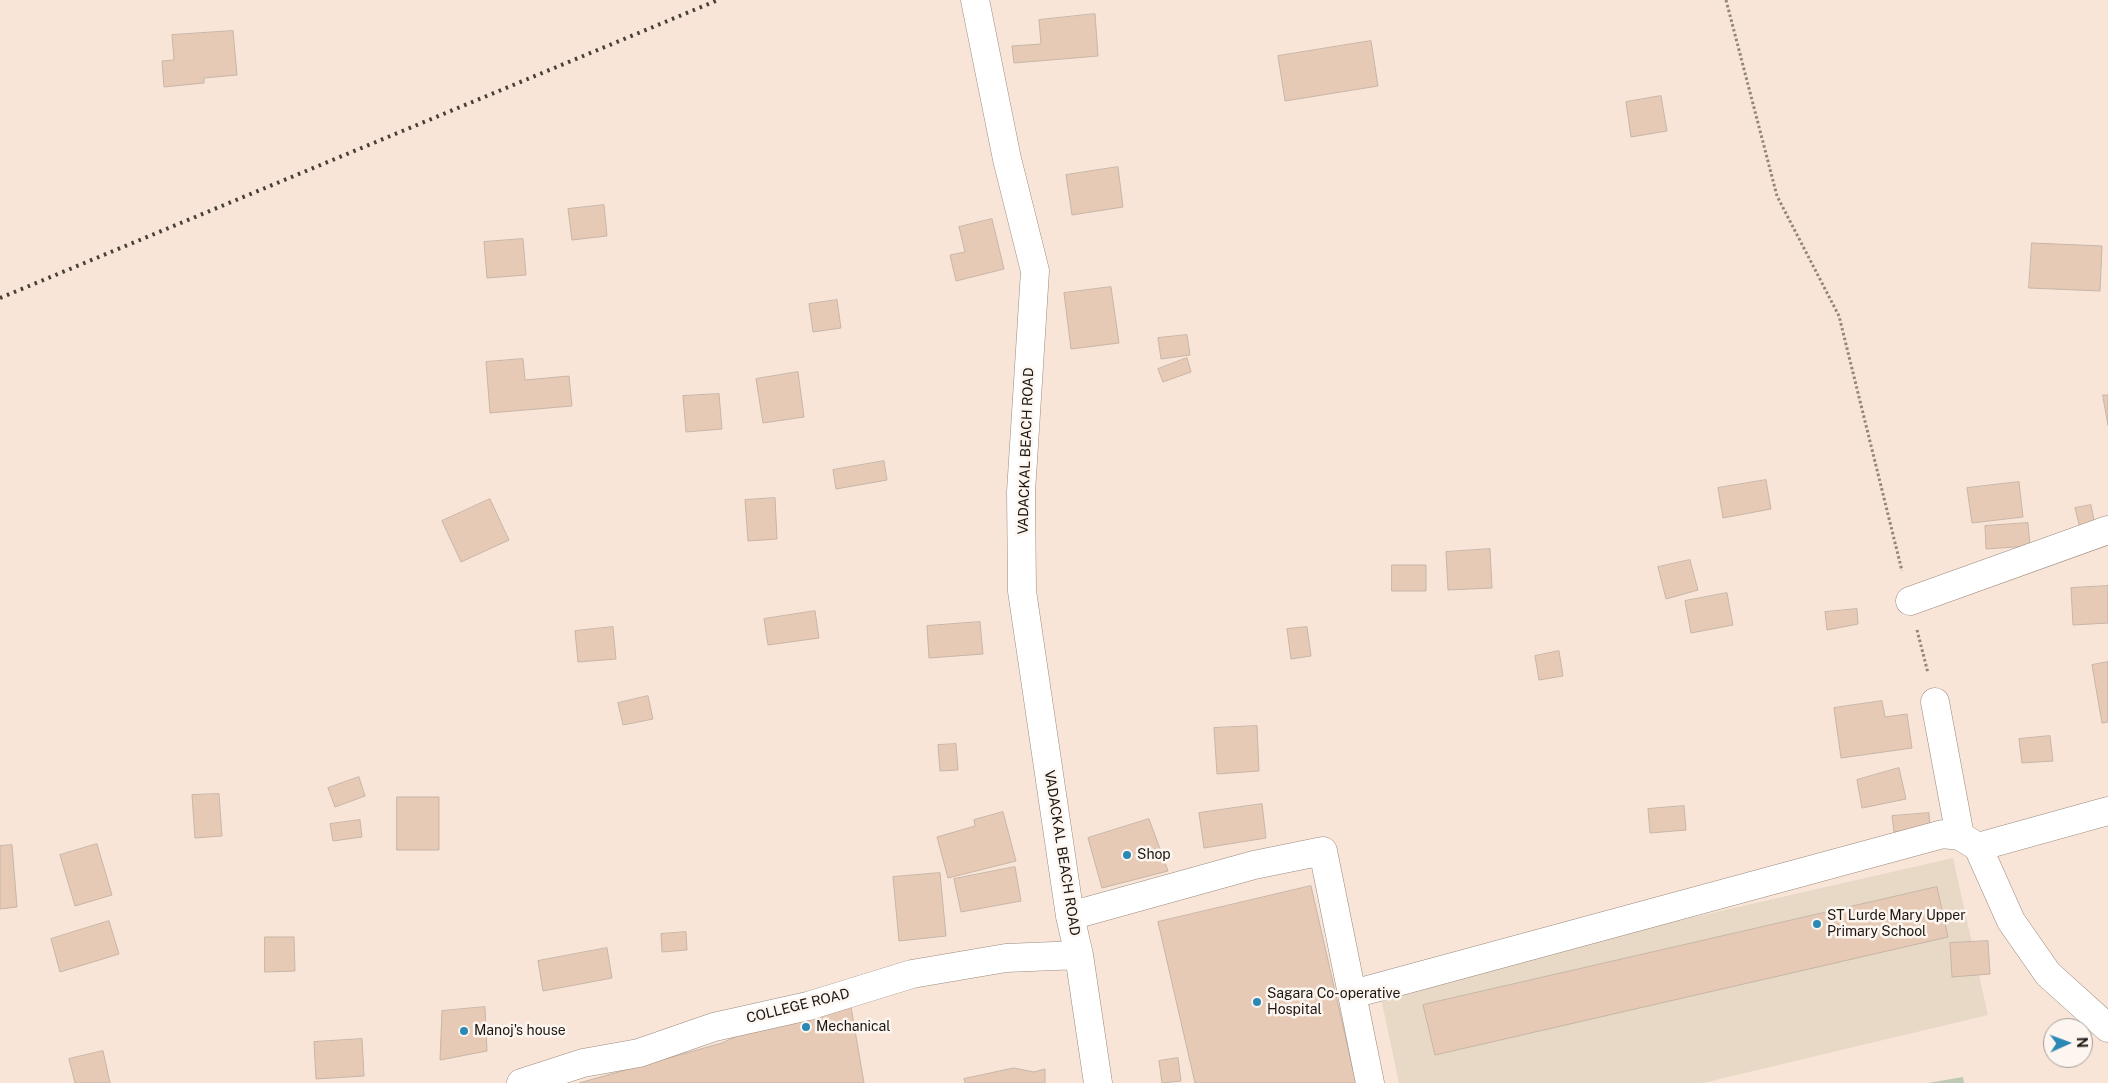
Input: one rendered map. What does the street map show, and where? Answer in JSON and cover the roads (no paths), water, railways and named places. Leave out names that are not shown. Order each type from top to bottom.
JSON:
[{"type":"street","name":"VADACKAL BEACH ROAD","points":[[974,0],[1007,159],[1035,271],[1021,492],[1022,591],[1070,916],[1079,955],[1098,1083]]},
{"type":"street","points":[[1910,601],[2108,530]]},
{"type":"street","points":[[1935,702],[1969,842],[2011,921],[2048,974],[2108,1028]]},
{"type":"street","points":[[1353,994],[1943,834],[1969,842],[2108,811]]},
{"type":"street","points":[[1070,916],[1254,866],[1323,851],[1370,1083]]},
{"type":"street","name":"COLLEGE ROAD","points":[[521,1083],[583,1063],[639,1053],[714,1027],[808,1006],[912,974],[1006,958],[1079,955]]},
{"type":"railway","points":[[0,298],[718,0]]},
{"type":"place","name":"Shop","points":[[1127,855]]},
{"type":"place","name":"ST Lurde Mary Upper Primary School","points":[[1817,924]]},
{"type":"place","name":"Sagara Co-operative Hospital","points":[[1257,1002]]},
{"type":"place","name":"Mechanical","points":[[806,1027]]},
{"type":"place","name":"Manoj's house","points":[[464,1031]]}]
